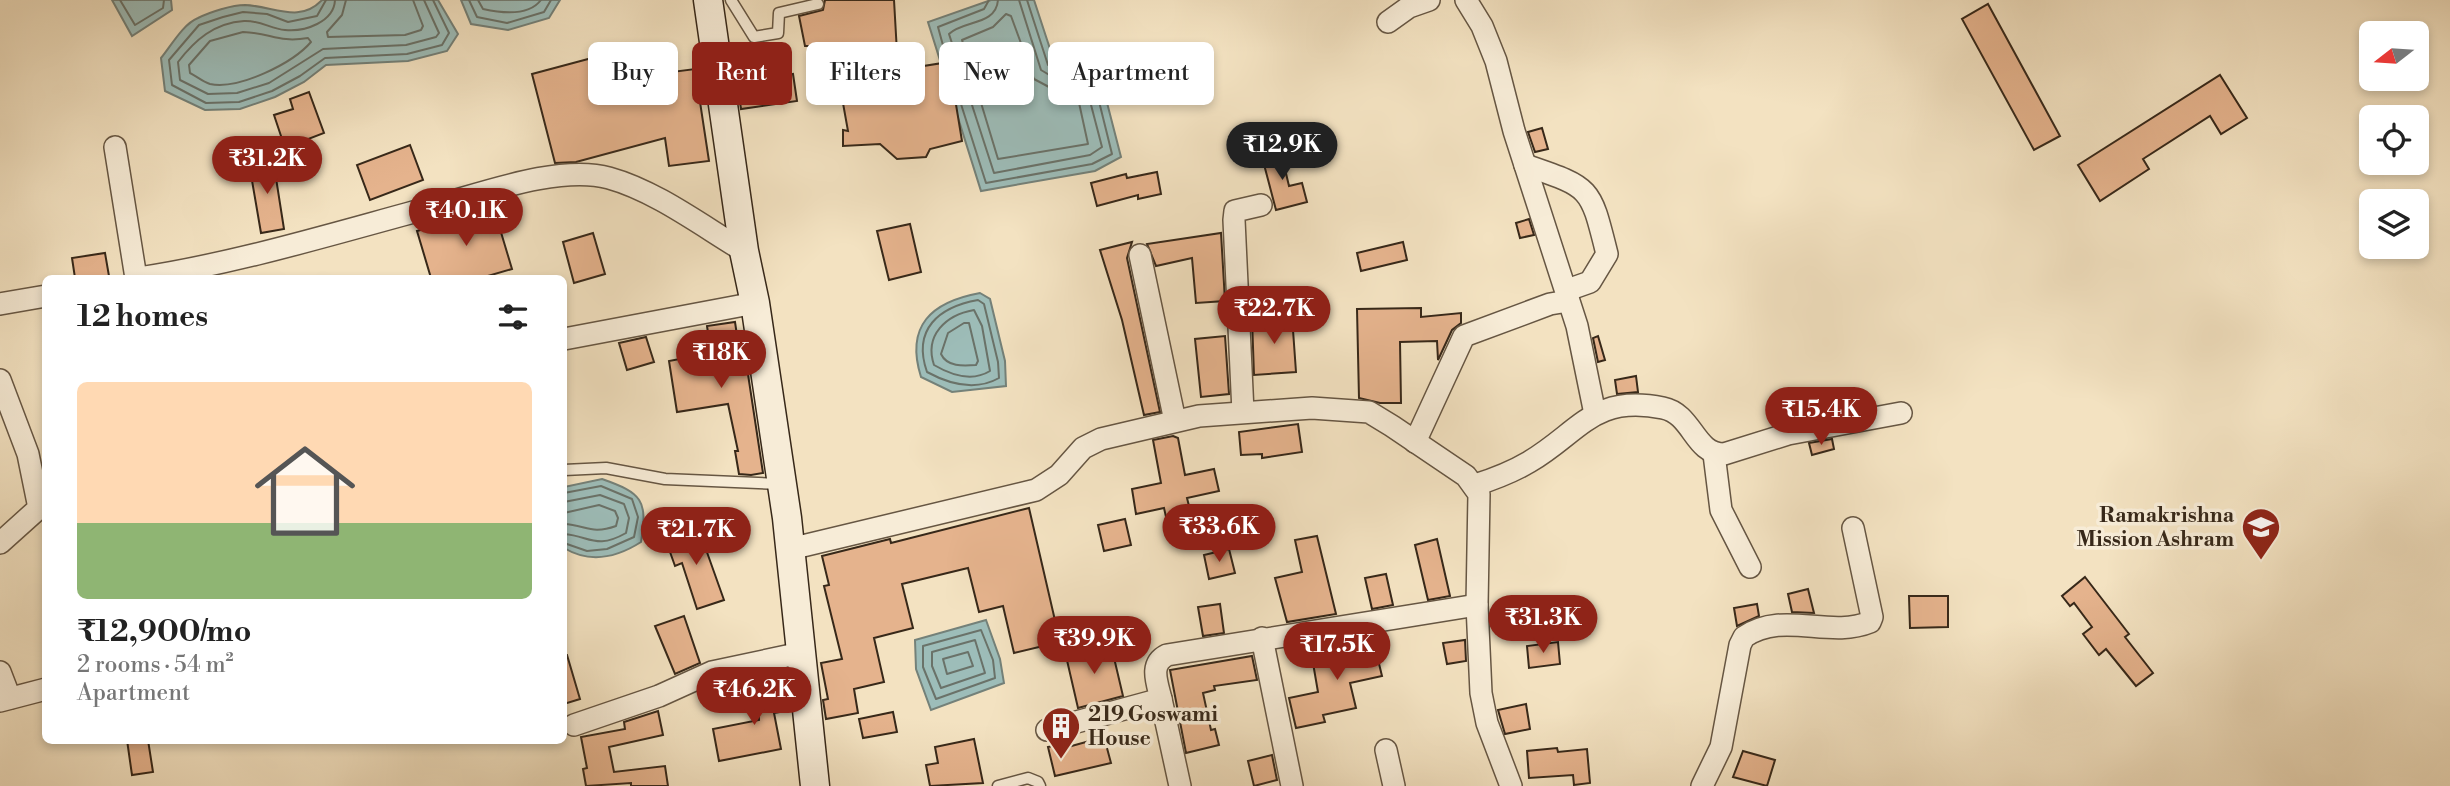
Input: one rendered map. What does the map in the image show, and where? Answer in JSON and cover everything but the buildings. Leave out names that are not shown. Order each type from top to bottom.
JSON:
[{"type":"main road","points":[[708,0],[744,251],[755,303],[782,484],[815,786]]},
{"type":"street","points":[[1388,22],[1409,7],[1429,0]]},
{"type":"street","points":[[1466,0],[1489,40],[1525,165],[1577,326],[1595,414]]},
{"type":"street","points":[[115,147],[136,275]]},
{"type":"street","points":[[1415,442],[1464,337],[1568,298],[1573,288],[1590,282],[1607,254],[1594,201],[1573,181],[1525,165]]},
{"type":"street","points":[[153,275],[226,261],[526,183],[579,174],[608,178],[654,199],[744,251]]},
{"type":"street","points":[[1243,412],[1234,220],[1235,212],[1261,205]]},
{"type":"street","points":[[1140,255],[1175,421]]},
{"type":"street","points":[[0,303],[42,297]]},
{"type":"street","points":[[567,339],[755,303]]},
{"type":"street","points":[[0,380],[28,454],[42,507],[0,543]]},
{"type":"street","points":[[1475,485],[1530,461],[1575,425],[1595,414],[1638,406],[1674,411],[1685,419],[1705,449],[1714,454],[1724,454],[1788,435],[1902,413]]},
{"type":"street","points":[[790,549],[1036,490],[1059,475],[1083,448],[1101,439],[1175,421],[1243,412],[1312,408],[1369,412],[1466,476],[1475,485],[1480,504],[1477,605],[1481,693],[1486,723],[1511,786]]},
{"type":"street","points":[[1714,454],[1721,510],[1750,567]]},
{"type":"street","points":[[1702,786],[1721,747],[1740,645],[1744,637],[1781,623],[1822,627],[1870,622],[1872,617],[1853,528]]},
{"type":"street","points":[[1180,786],[1155,667],[1158,659],[1167,654],[1477,605]]},
{"type":"street","points":[[1262,638],[1292,786]]},
{"type":"street","points":[[574,725],[659,696],[712,672],[801,653]]},
{"type":"street","points":[[0,672],[5,699],[42,690]]},
{"type":"street","points":[[1047,730],[1161,699]]},
{"type":"street","points":[[1386,750],[1394,786]]},
{"type":"lane","points":[[731,0],[754,37],[778,33],[779,13],[818,4]]},
{"type":"lane","points":[[567,470],[606,468],[665,479],[782,484]]},
{"type":"lane","points":[[998,786],[1028,778],[1038,782],[1040,786]]},
{"type":"water","points":[[112,0],[171,0],[172,10],[132,36]]},
{"type":"water","points":[[322,0],[438,0],[458,34],[447,51],[408,61],[326,65],[304,82],[275,97],[240,109],[205,110],[165,91],[161,58],[182,30],[193,21],[215,11],[240,5],[295,12],[313,7]]},
{"type":"water","points":[[461,0],[560,0],[549,18],[508,30],[471,24]]},
{"type":"water","points":[[991,0],[1034,0],[1048,43],[1048,105],[1108,105],[1121,157],[1095,171],[981,191],[954,105],[1034,105],[1034,42],[939,42],[939,57],[928,22]]},
{"type":"water","points":[[980,293],[990,299],[1005,361],[1006,386],[952,392],[921,377],[917,359],[920,330],[926,319],[936,310],[963,297]]},
{"type":"water","points":[[602,479],[634,494],[642,507],[641,542],[622,552],[602,557],[583,556],[567,550],[567,486]]},
{"type":"water","points":[[986,620],[1000,659],[1004,683],[931,710],[916,669],[915,640]]},
{"type":"place","name":"Ramakrishna Mission Ashram","points":[[2261,561]]},
{"type":"place","name":"219 Goswami House","points":[[1061,760]]}]
